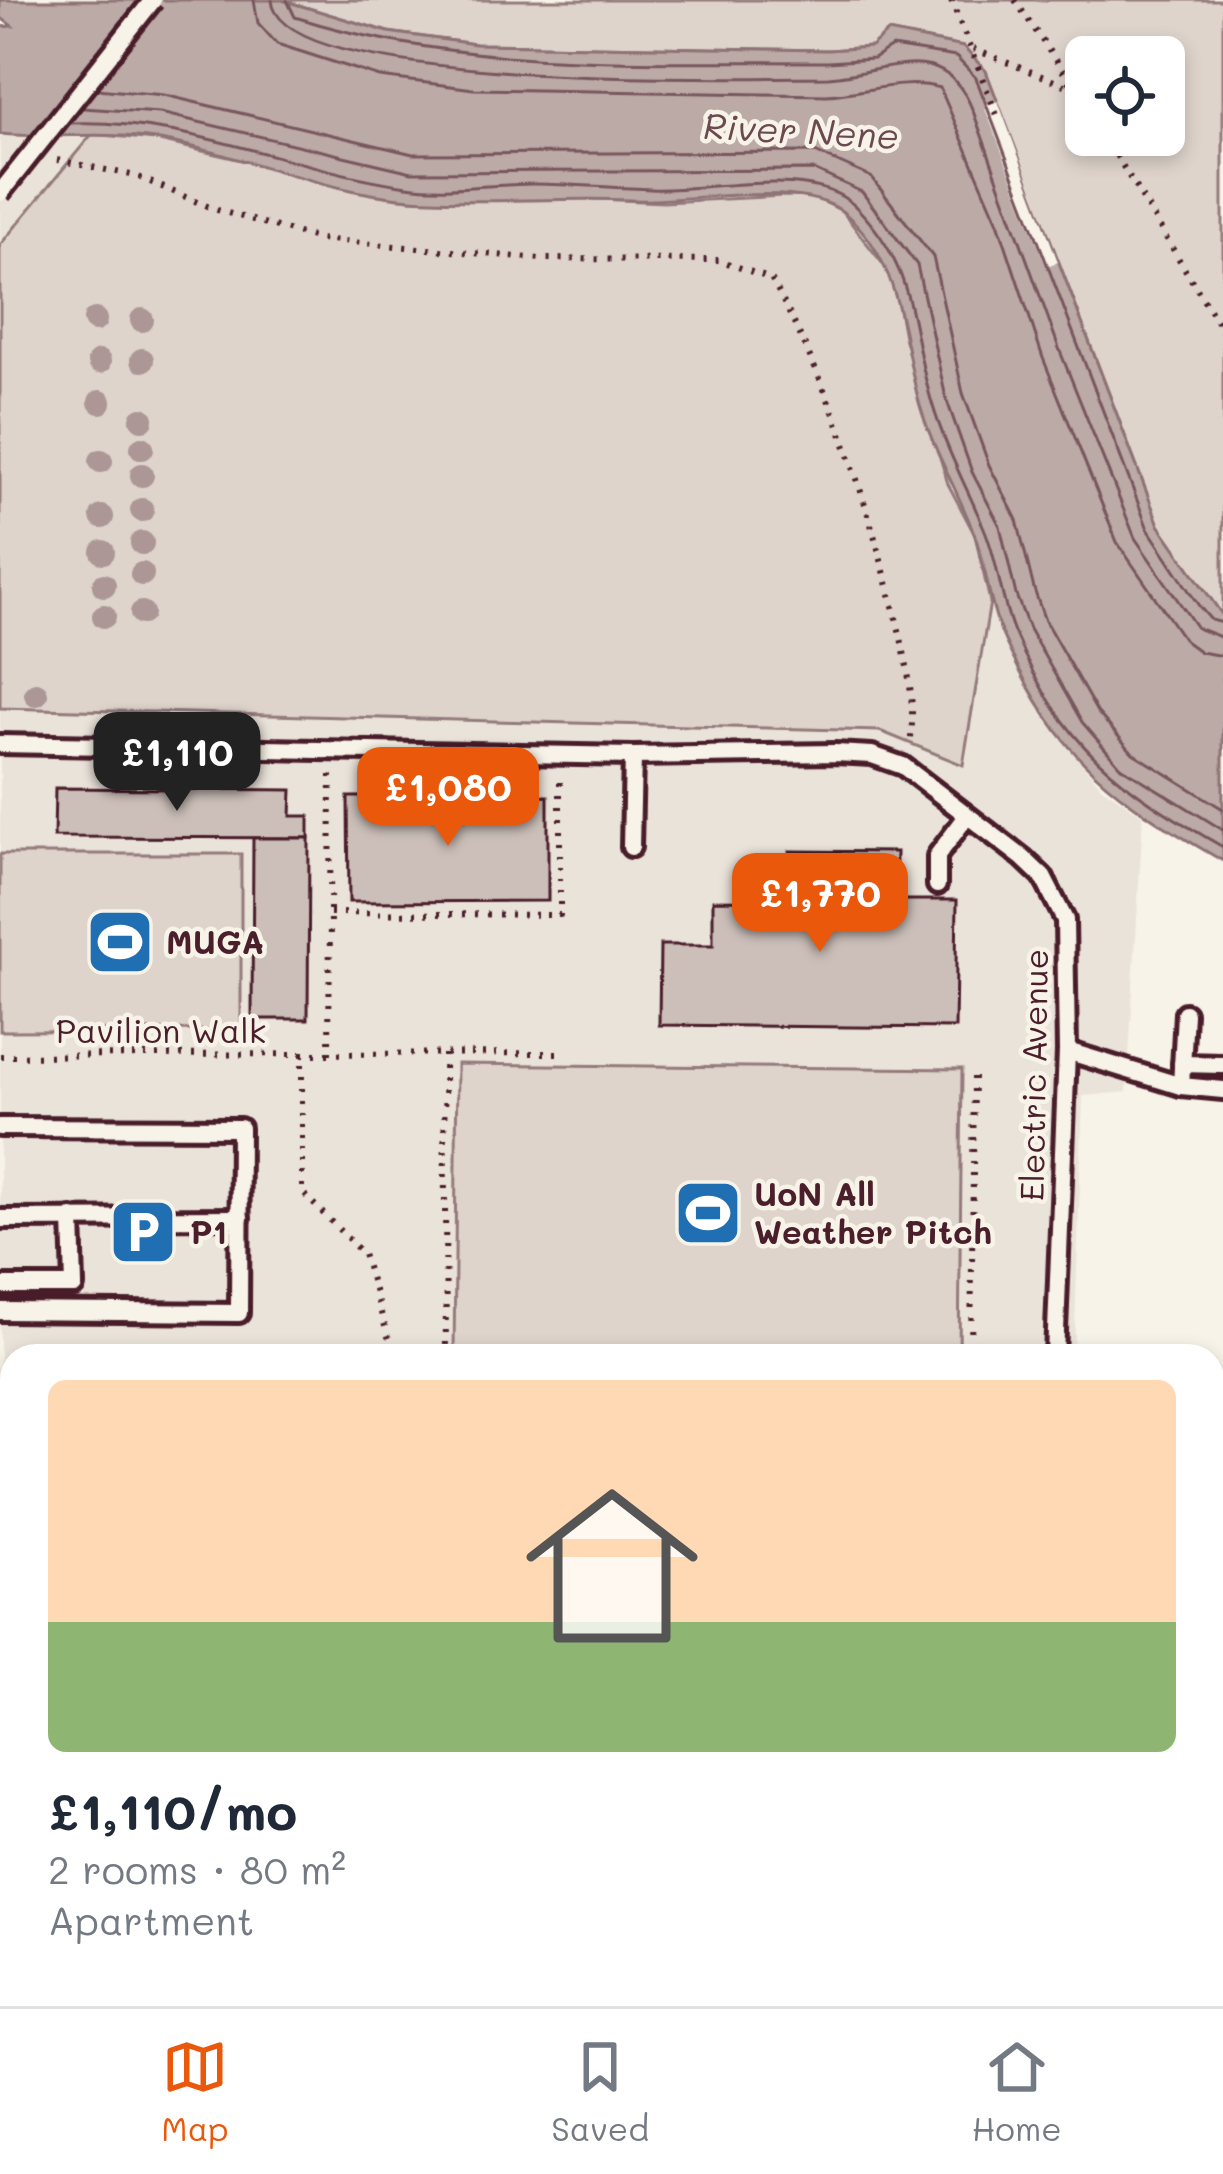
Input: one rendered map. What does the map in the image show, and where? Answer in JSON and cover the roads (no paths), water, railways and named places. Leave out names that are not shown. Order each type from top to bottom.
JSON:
[{"type":"lane","points":[[0,193],[153,0]]},
{"type":"lane","name":"Electric Avenue","points":[[0,744],[633,756],[835,752],[872,754],[903,766],[1023,858],[1058,902],[1068,939],[1055,1344]]},
{"type":"lane","points":[[632,847],[633,756]]},
{"type":"lane","points":[[937,885],[938,856],[967,816]]},
{"type":"lane","points":[[1181,1087],[1185,1013]]},
{"type":"lane","points":[[1067,1051],[1181,1087],[1223,1090]]},
{"type":"lane","points":[[1182,1064],[1223,1065]]},
{"type":"lane","points":[[0,1127],[240,1128],[239,1313],[0,1311]]},
{"type":"lane","points":[[0,1286],[74,1286],[72,1218]]},
{"type":"lane","points":[[0,1219],[240,1218]]},
{"type":"water","name":"River Nene","points":[[0,0],[282,0],[388,32],[475,44],[828,50],[871,47],[888,32],[963,47],[986,71],[1159,525],[1223,616],[1223,861],[1149,816],[1093,772],[1069,747],[1026,683],[1000,628],[975,536],[924,419],[888,276],[862,231],[843,212],[825,202],[772,194],[652,200],[411,199],[346,189],[154,139],[0,134],[0,27],[12,26],[0,17]]},
{"type":"place","name":"MUGA","points":[[120,942]]},
{"type":"place","name":"UoN All Weather Pitch","points":[[708,1213]]},
{"type":"place","name":"P1","points":[[143,1232]]}]
